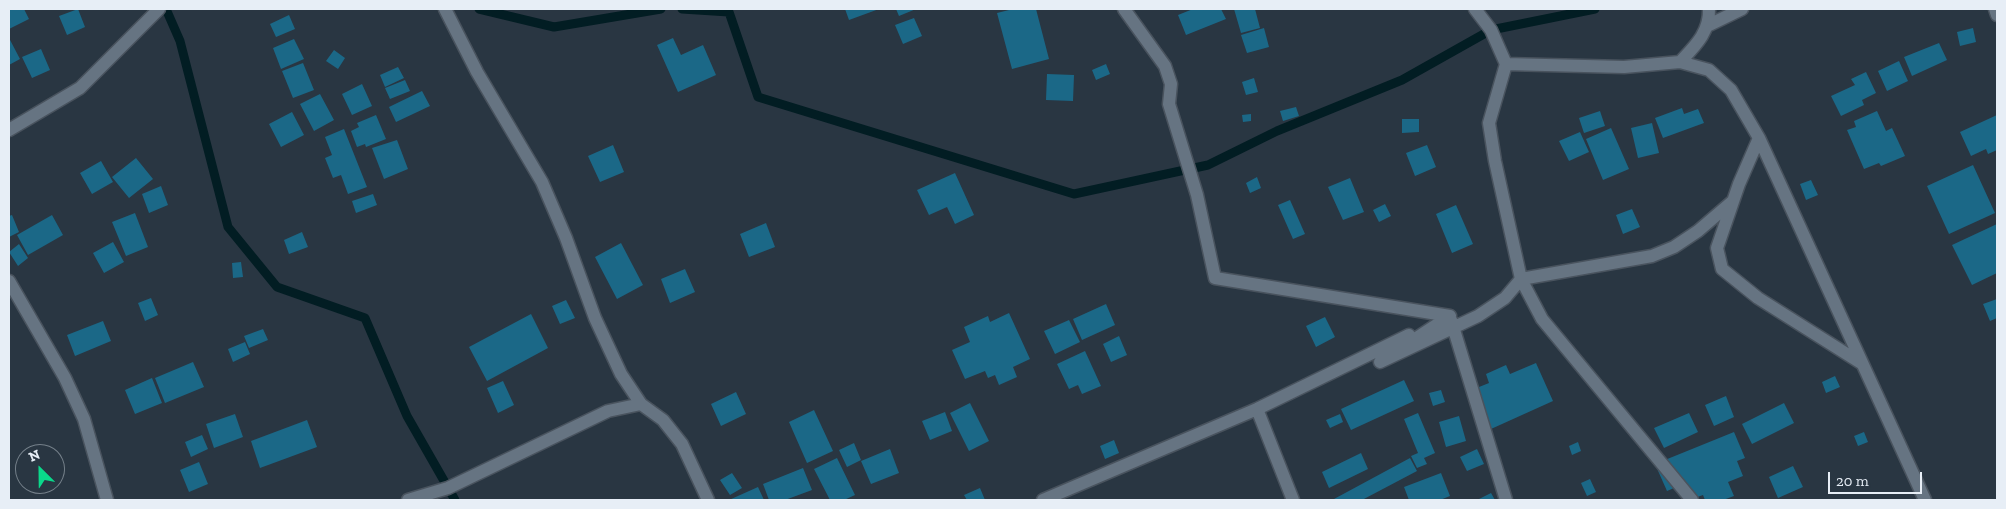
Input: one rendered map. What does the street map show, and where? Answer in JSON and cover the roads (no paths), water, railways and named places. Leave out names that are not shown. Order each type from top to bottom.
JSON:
[{"type":"street","points":[[9,130],[80,88],[159,9]]},
{"type":"street","points":[[445,9],[477,72],[542,182],[566,238],[594,318],[621,374],[640,404],[663,420],[682,444],[708,500]]},
{"type":"street","points":[[1124,9],[1165,66],[1171,84],[1169,104],[1198,195],[1215,278],[1450,316]]},
{"type":"street","points":[[1475,9],[1491,30],[1506,64],[1489,123],[1495,161],[1521,279],[1542,319],[1692,500]]},
{"type":"street","points":[[1680,62],[1702,39],[1709,18],[1709,9]]},
{"type":"street","points":[[1706,26],[1742,9]]},
{"type":"street","points":[[1994,9],[1997,15]]},
{"type":"street","points":[[1506,64],[1624,67],[1680,62],[1709,70],[1731,90],[1759,138],[1925,500]]},
{"type":"street","points":[[1759,138],[1733,200],[1717,248],[1722,269],[1758,298],[1861,363]]},
{"type":"street","points":[[1450,316],[1380,362],[1478,316],[1506,298],[1521,279],[1652,256],[1674,247],[1698,231],[1733,200]]},
{"type":"street","points":[[9,281],[65,378],[84,419],[107,500]]},
{"type":"street","points":[[1043,500],[1257,409],[1450,316]]},
{"type":"street","points":[[1450,316],[1506,500]]},
{"type":"street","points":[[408,500],[448,488],[608,411],[640,404]]},
{"type":"street","points":[[1257,409],[1293,500]]},
{"type":"waterway","points":[[166,9],[180,41],[228,227],[277,287],[365,318],[407,416],[455,500]]},
{"type":"waterway","points":[[479,9],[554,27],[661,9]]},
{"type":"waterway","points":[[682,9],[729,12],[758,97],[1074,194],[1208,165],[1277,131],[1402,80],[1491,30],[1595,9]]}]
